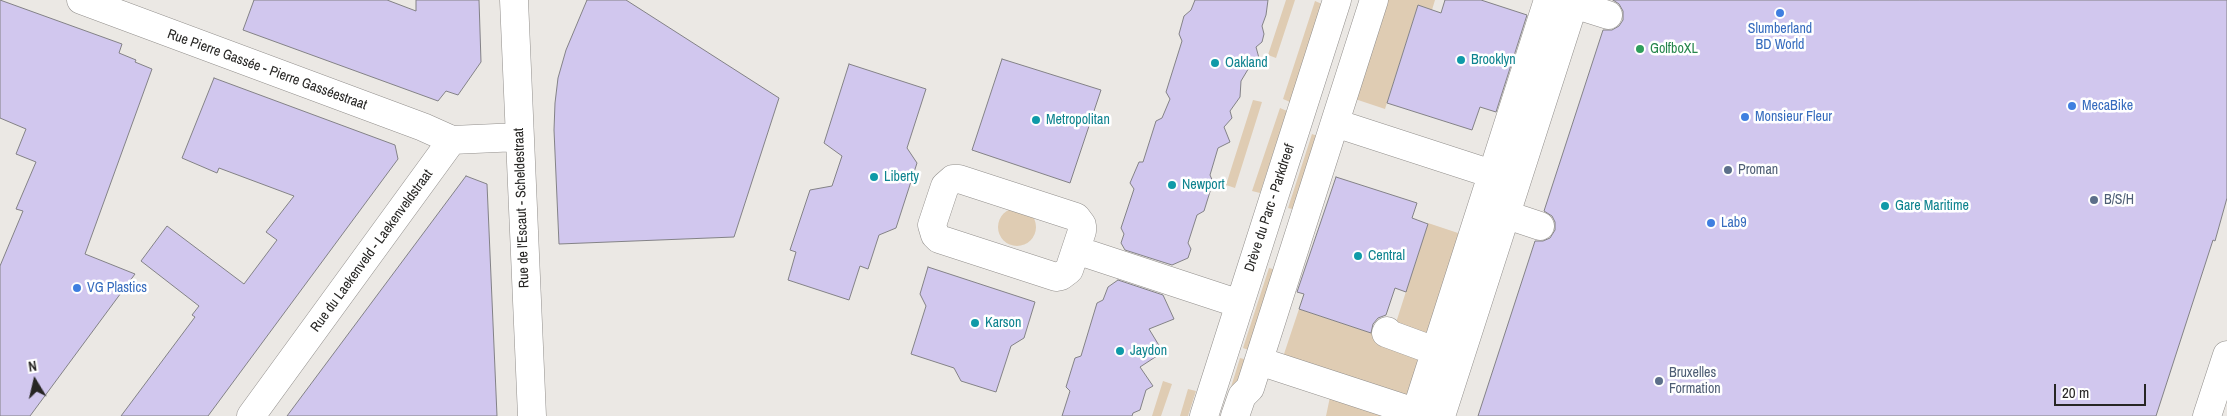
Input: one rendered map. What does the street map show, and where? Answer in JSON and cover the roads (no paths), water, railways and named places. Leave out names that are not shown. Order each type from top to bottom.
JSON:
[{"type":"street","name":"Rue Pierre Gassée - Pierre Gasséestraat","points":[[81,0],[423,127],[452,140]]},
{"type":"street","name":"Rue de l'Escaut - Scheldestraat","points":[[514,0],[532,416]]},
{"type":"street","name":"Drève du Parc - Parkdreef","points":[[1204,416],[1337,0]]},
{"type":"street","points":[[1235,416],[1242,396],[1250,388],[1374,0]]},
{"type":"street","points":[[1565,1],[1608,15]]},
{"type":"street","points":[[1428,415],[1435,350],[1494,211],[1492,174],[1565,1]]},
{"type":"street","points":[[1428,415],[1565,1]]},
{"type":"street","points":[[1335,123],[1492,174]]},
{"type":"street","points":[[452,140],[519,136]]},
{"type":"street","name":"Rue du Laekenveld - Laekenveldstraat","points":[[251,416],[452,140]]},
{"type":"street","points":[[959,179],[1076,217],[1082,225],[1076,250],[1069,270],[1056,277],[939,239],[935,235],[932,225],[945,186],[948,182],[959,179]]},
{"type":"street","points":[[1494,211],[1540,226]]},
{"type":"street","points":[[1076,250],[1240,304]]},
{"type":"street","points":[[1387,331],[1386,333],[1435,350]]},
{"type":"street","points":[[2207,416],[2227,355]]},
{"type":"street","points":[[1259,361],[1428,415]]},
{"type":"place","name":"Slumberland BD World","points":[[1780,13]]},
{"type":"place","name":"GolfboXL","points":[[1640,49]]},
{"type":"place","name":"Brooklyn","points":[[1461,60]]},
{"type":"place","name":"Oakland","points":[[1215,63]]},
{"type":"place","name":"MecaBike","points":[[2072,106]]},
{"type":"place","name":"Monsieur Fleur","points":[[1745,117]]},
{"type":"place","name":"Metropolitan","points":[[1036,120]]},
{"type":"place","name":"Proman","points":[[1728,170]]},
{"type":"place","name":"Liberty","points":[[874,177]]},
{"type":"place","name":"Newport","points":[[1172,185]]},
{"type":"place","name":"B/S/H","points":[[2094,200]]},
{"type":"place","name":"Gare Maritime","points":[[1885,206]]},
{"type":"place","name":"Lab9","points":[[1711,223]]},
{"type":"place","name":"Central","points":[[1358,256]]},
{"type":"place","name":"VG Plastics","points":[[77,288]]},
{"type":"place","name":"Karson","points":[[975,323]]},
{"type":"place","name":"Jaydon","points":[[1120,351]]},
{"type":"place","name":"Bruxelles Formation","points":[[1659,381]]}]
